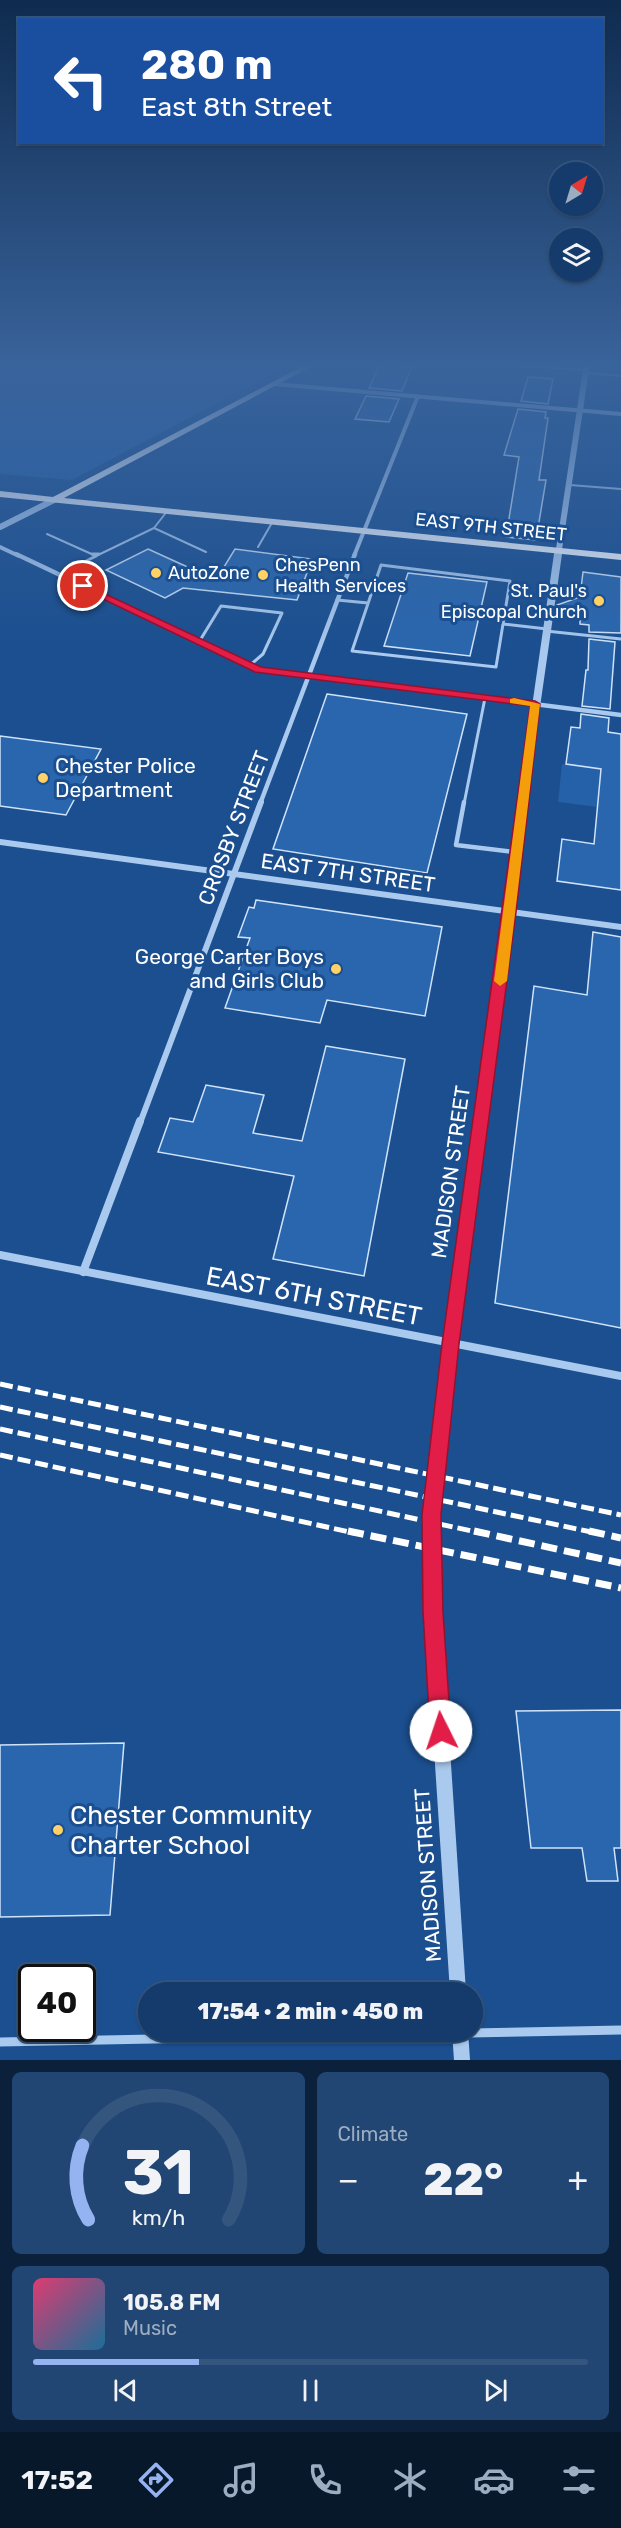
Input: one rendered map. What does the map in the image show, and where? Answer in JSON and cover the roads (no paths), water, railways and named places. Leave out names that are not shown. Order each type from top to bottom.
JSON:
[{"type":"main road","points":[[56,499],[132,459]]},
{"type":"main road","name":"EAST 9TH STREET","points":[[0,494],[621,557]]},
{"type":"street","name":"CROSBY STREET","points":[[83,1272],[337,600],[393,459]]},
{"type":"street","name":"MADISON STREET","points":[[457,1982],[433,1612],[431,1515],[450,1344],[510,912],[535,704],[573,459]]},
{"type":"street","points":[[0,526],[56,499]]},
{"type":"street","points":[[0,547],[249,666],[309,676],[621,715]]},
{"type":"street","name":"EAST 7TH STREET","points":[[0,842],[621,927]]},
{"type":"street","name":"EAST 6TH STREET","points":[[0,1255],[621,1377]]},
{"type":"street","points":[[483,2031],[621,2030]]},
{"type":"street","points":[[0,2042],[138,2039]]},
{"type":"street","points":[[461,2042],[462,2060]]},
{"type":"lane","points":[[570,485],[621,489]]},
{"type":"lane","points":[[59,575],[154,528],[168,510]]},
{"type":"lane","points":[[258,547],[273,521]]},
{"type":"lane","points":[[154,528],[206,552]]},
{"type":"lane","points":[[47,534],[96,556]]},
{"type":"lane","points":[[381,566],[510,581],[503,624],[496,667],[352,651],[381,566]]},
{"type":"lane","points":[[337,600],[368,603]]},
{"type":"lane","points":[[199,642],[221,606],[282,614],[263,654],[249,666]]},
{"type":"lane","points":[[503,624],[621,639]]},
{"type":"lane","points":[[484,698],[456,845],[517,853]]},
{"type":"railway","points":[[0,1384],[621,1515]]},
{"type":"railway","points":[[0,1407],[596,1533]]},
{"type":"railway","points":[[0,1429],[481,1533]]},
{"type":"railway","points":[[0,1455],[354,1533]]},
{"type":"railway","points":[[348,1531],[621,1588]]},
{"type":"railway","points":[[474,1531],[621,1563]]},
{"type":"railway","points":[[589,1531],[621,1538]]},
{"type":"place","name":"AutoZone","points":[[156,573]]},
{"type":"place","name":"ChesPenn Health Services","points":[[263,575]]},
{"type":"place","name":"St. Paul's Episcopal Church","points":[[599,601]]},
{"type":"place","name":"Chester Police Department","points":[[43,778]]},
{"type":"place","name":"George Carter Boys and Girls Club","points":[[336,969]]},
{"type":"place","name":"Chester Community Charter School","points":[[58,1830]]}]
